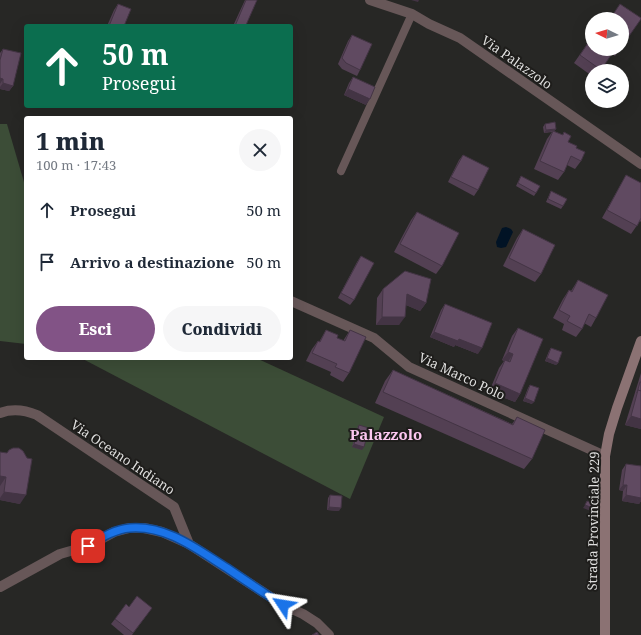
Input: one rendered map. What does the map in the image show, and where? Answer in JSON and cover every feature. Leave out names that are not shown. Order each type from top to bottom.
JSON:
[{"type":"street","name":"Via Palazzolo","points":[[370,0],[412,14],[429,24],[460,38],[641,164]]},
{"type":"street","name":"Via Marco Polo","points":[[293,302],[374,338],[409,367],[605,456]]},
{"type":"street","name":"Strada Provinciale 229","points":[[606,635],[605,456],[616,408],[641,341]]},
{"type":"street","name":"Via Oceano Indiano","points":[[0,413],[7,410],[25,410],[37,415],[174,507],[190,544]]},
{"type":"street","points":[[0,588],[60,554],[88,546],[114,532],[129,528],[144,528],[162,532],[190,544],[283,605],[303,614],[317,623],[329,635]]},
{"type":"lane","points":[[341,171],[412,14]]},
{"type":"green space","points":[[0,124],[7,124],[24,182],[24,344],[0,341]]},
{"type":"green space","points":[[85,360],[260,360],[384,417],[350,499]]},
{"type":"water","points":[[506,227],[511,229],[513,232],[506,247],[497,247],[496,242],[502,228]]},
{"type":"building","points":[[246,0],[257,0],[246,24],[236,24]]},
{"type":"building","points":[[118,4],[131,9],[125,24],[110,24]]},
{"type":"building","points":[[620,4],[641,18],[629,36],[629,12],[615,12]]},
{"type":"building","points":[[352,35],[372,44],[360,70],[346,63],[342,58]]},
{"type":"building","points":[[585,48],[585,56],[610,56],[605,64],[593,64],[580,55]]},
{"type":"building","points":[[3,49],[21,53],[13,86],[3,83],[3,79],[0,78],[0,60]]},
{"type":"building","points":[[353,77],[375,87],[370,99],[348,89]]},
{"type":"building","points":[[555,122],[556,129],[546,130],[545,124]]},
{"type":"building","points":[[553,131],[563,135],[564,132],[571,136],[568,142],[585,152],[581,161],[571,156],[564,172],[540,161]]},
{"type":"building","points":[[463,155],[489,168],[478,190],[451,177]]},
{"type":"building","points":[[626,175],[641,183],[641,218],[637,226],[607,210]]},
{"type":"building","points":[[521,176],[540,186],[536,193],[518,183]]},
{"type":"building","points":[[551,191],[567,199],[563,206],[548,199]]},
{"type":"building","points":[[417,212],[459,233],[442,266],[400,244]]},
{"type":"building","points":[[523,229],[555,245],[541,274],[509,258]]},
{"type":"building","points":[[361,256],[374,263],[354,300],[341,293]]},
{"type":"building","points":[[405,271],[431,279],[426,303],[407,294],[405,317],[382,317],[383,289]]},
{"type":"building","points":[[578,280],[608,295],[596,318],[589,314],[582,329],[567,321],[570,316],[559,310],[569,290],[572,292]]},
{"type":"building","points":[[445,304],[492,323],[482,348],[459,339],[458,341],[434,332]]},
{"type":"building","points":[[518,328],[543,339],[520,394],[495,383],[505,360],[510,362],[513,354],[508,352]]},
{"type":"building","points":[[326,330],[338,335],[337,338],[345,341],[350,330],[366,337],[349,373],[335,367],[337,364],[312,353]]},
{"type":"building","points":[[551,348],[562,352],[558,363],[547,358]]},
{"type":"building","points":[[393,370],[513,425],[517,417],[545,430],[532,459],[383,392]]},
{"type":"building","points":[[640,382],[641,391],[638,390],[637,393]]},
{"type":"building","points":[[530,385],[539,388],[534,402],[525,398]]},
{"type":"building","points":[[638,390],[641,391],[641,419],[631,416]]},
{"type":"building","points":[[359,425],[369,428],[364,447],[354,444]]},
{"type":"building","points":[[13,448],[19,448],[23,451],[27,458],[32,459],[26,495],[4,492],[6,477],[0,476],[0,452],[7,453]]},
{"type":"building","points":[[626,464],[641,466],[641,498],[626,495],[627,485],[623,485]]},
{"type":"building","points":[[330,495],[342,496],[341,508],[329,507]]},
{"type":"building","points":[[587,501],[594,504],[593,508],[585,505]]},
{"type":"building","points":[[137,596],[152,608],[133,633],[115,619],[126,604],[129,607]]},
{"type":"building","points":[[317,632],[319,635],[312,635]]},
{"type":"district","name":"Palazzolo","points":[[386,435]]},
{"type":"route","points":[[88,546],[114,532],[129,528],[144,528],[162,532],[190,544],[283,605]]}]
